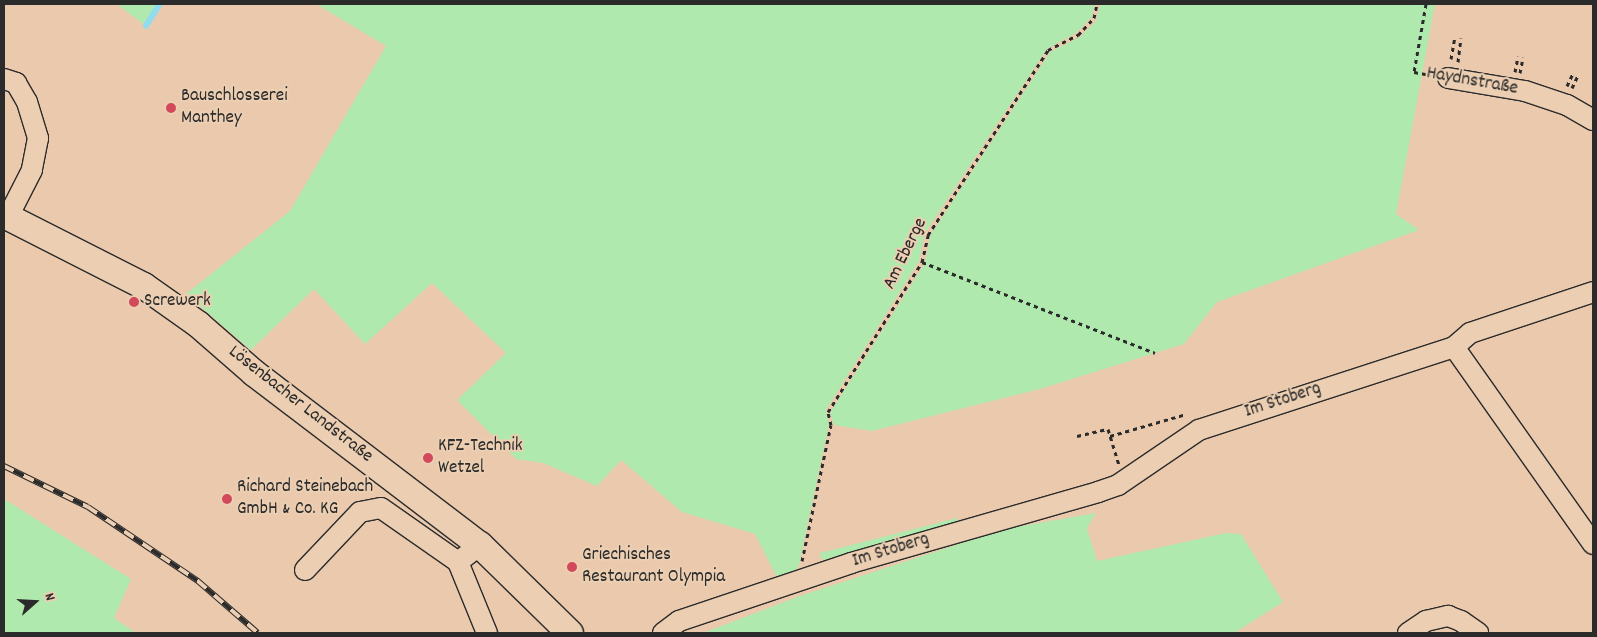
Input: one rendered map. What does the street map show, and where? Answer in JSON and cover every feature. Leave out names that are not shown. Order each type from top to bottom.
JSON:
[{"type":"main road","name":"Lösenbacher Landstraße","points":[[6,216],[144,286],[199,325],[254,372],[480,545],[570,633]]},
{"type":"street","name":"Haydnstraße","points":[[1452,78],[1530,92],[1567,106],[1593,120]]},
{"type":"street","points":[[4,79],[16,83],[28,102],[38,138],[32,170],[6,216]]},
{"type":"street","name":"Im Stoberg","points":[[663,633],[679,622],[804,579],[1015,513],[1098,492],[1124,481],[1199,430],[1454,347],[1470,333],[1593,292]]},
{"type":"street","points":[[1454,347],[1593,544]]},
{"type":"street","points":[[305,570],[360,512],[381,508],[458,562],[487,633]]},
{"type":"street","points":[[458,562],[480,545]]},
{"type":"street","points":[[1408,633],[1426,621],[1448,616],[1478,633]]},
{"type":"path","name":"Am Eberge","points":[[804,579],[802,556],[832,425],[828,412],[922,262],[928,235],[1048,50],[1078,35],[1094,18],[1098,4]]},
{"type":"path","name":"Haydnstraße","points":[[1426,4],[1414,72],[1452,78]]},
{"type":"path","points":[[1452,78],[1455,37]]},
{"type":"path","points":[[1452,78],[1461,38]]},
{"type":"path","points":[[922,262],[1154,353]]},
{"type":"path","points":[[1110,436],[1193,412]]},
{"type":"path","points":[[1076,436],[1108,429],[1124,481]]},
{"type":"green space","points":[[117,4],[157,4],[143,24]]},
{"type":"green space","points":[[316,4],[1095,4],[1092,17],[1076,33],[1047,49],[925,233],[919,261],[826,410],[829,424],[799,565],[794,573],[778,579],[755,534],[682,512],[621,460],[597,486],[543,463],[516,459],[457,400],[506,353],[432,283],[365,344],[314,289],[251,350],[186,294],[290,211],[386,46]]},
{"type":"green space","points":[[1100,4],[1435,4],[1396,214],[1419,230],[1217,302],[1184,344],[1040,389],[872,431],[834,425],[830,413],[925,263],[930,236],[1050,52],[1080,37],[1096,21]]},
{"type":"green space","points":[[4,499],[131,579],[114,618],[136,633],[4,633]]},
{"type":"green space","points":[[1096,513],[1087,528],[1097,561],[1226,533],[1241,534],[1283,602],[1234,633],[703,633],[797,597],[965,542],[1016,527]]},
{"type":"green space","points":[[957,518],[958,521],[824,560],[820,557],[820,553]]},
{"type":"waterway","points":[[146,26],[160,4]]},
{"type":"railway","points":[[4,466],[88,507],[198,581],[258,633]]},
{"type":"place","name":"Bauschlosserei Manthey","points":[[171,108]]},
{"type":"place","name":"Screwerk","points":[[134,302]]},
{"type":"place","name":"KFZ-Technik Wetzel","points":[[428,458]]},
{"type":"place","name":"Richard Steinebach GmbH & Co. KG","points":[[227,499]]},
{"type":"place","name":"Griechisches Restaurant Olympia","points":[[572,567]]}]
